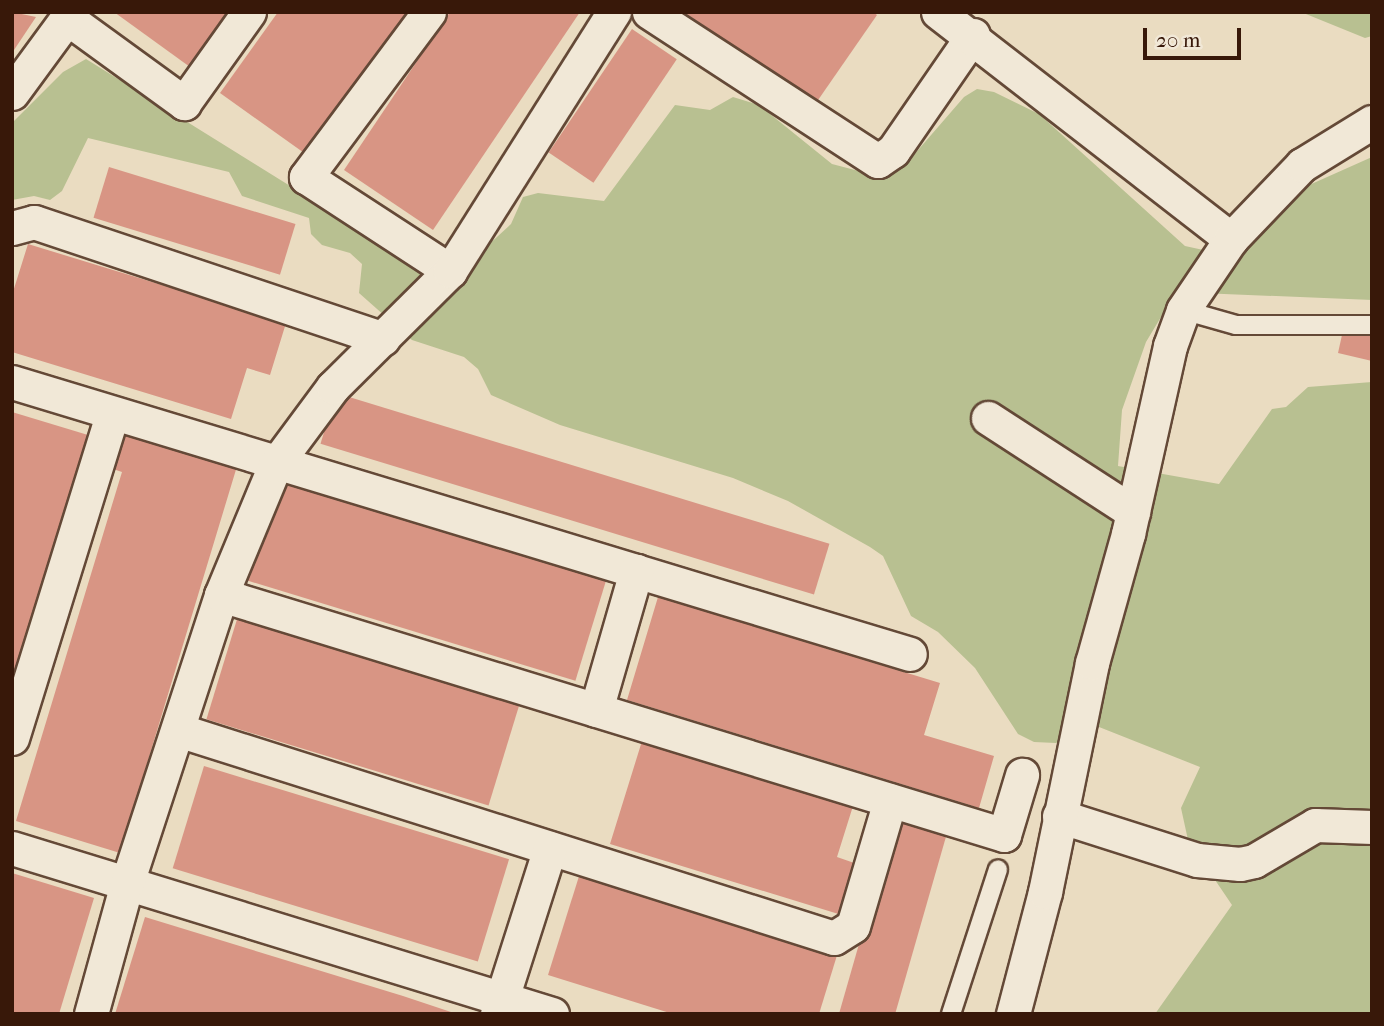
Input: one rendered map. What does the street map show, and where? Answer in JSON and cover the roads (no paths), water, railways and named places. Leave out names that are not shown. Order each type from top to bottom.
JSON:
[{"type":"street","points":[[12,93],[69,15],[184,103],[249,12]]},
{"type":"street","points":[[429,12],[306,177],[450,271]]},
{"type":"street","points":[[91,1014],[127,883],[221,595],[275,465],[333,387],[450,271],[614,12]]},
{"type":"street","points":[[649,12],[878,162],[893,151],[973,35]]},
{"type":"street","points":[[939,12],[973,35],[1231,239]]},
{"type":"street","points":[[1013,1014],[1031,952],[1092,663],[1133,512],[1170,346],[1184,310],[1231,239],[1302,165],[1372,122]]},
{"type":"street","points":[[12,228],[34,222],[383,338]]},
{"type":"street","points":[[12,382],[275,465],[910,654]]},
{"type":"street","points":[[12,738],[112,414]]},
{"type":"street","points":[[988,418],[1133,512]]},
{"type":"street","points":[[596,710],[636,571]]},
{"type":"street","points":[[221,595],[1004,835],[1022,775]]},
{"type":"street","points":[[178,730],[834,938],[853,926],[890,800]]},
{"type":"street","points":[[1059,816],[1197,860],[1240,864],[1262,857],[1315,825],[1372,827]]},
{"type":"street","points":[[12,848],[127,883],[500,1006],[552,1014]]},
{"type":"street","points":[[500,1006],[550,848]]},
{"type":"lane","points":[[1184,310],[1236,325],[1372,325]]},
{"type":"lane","points":[[951,1014],[998,869]]}]
